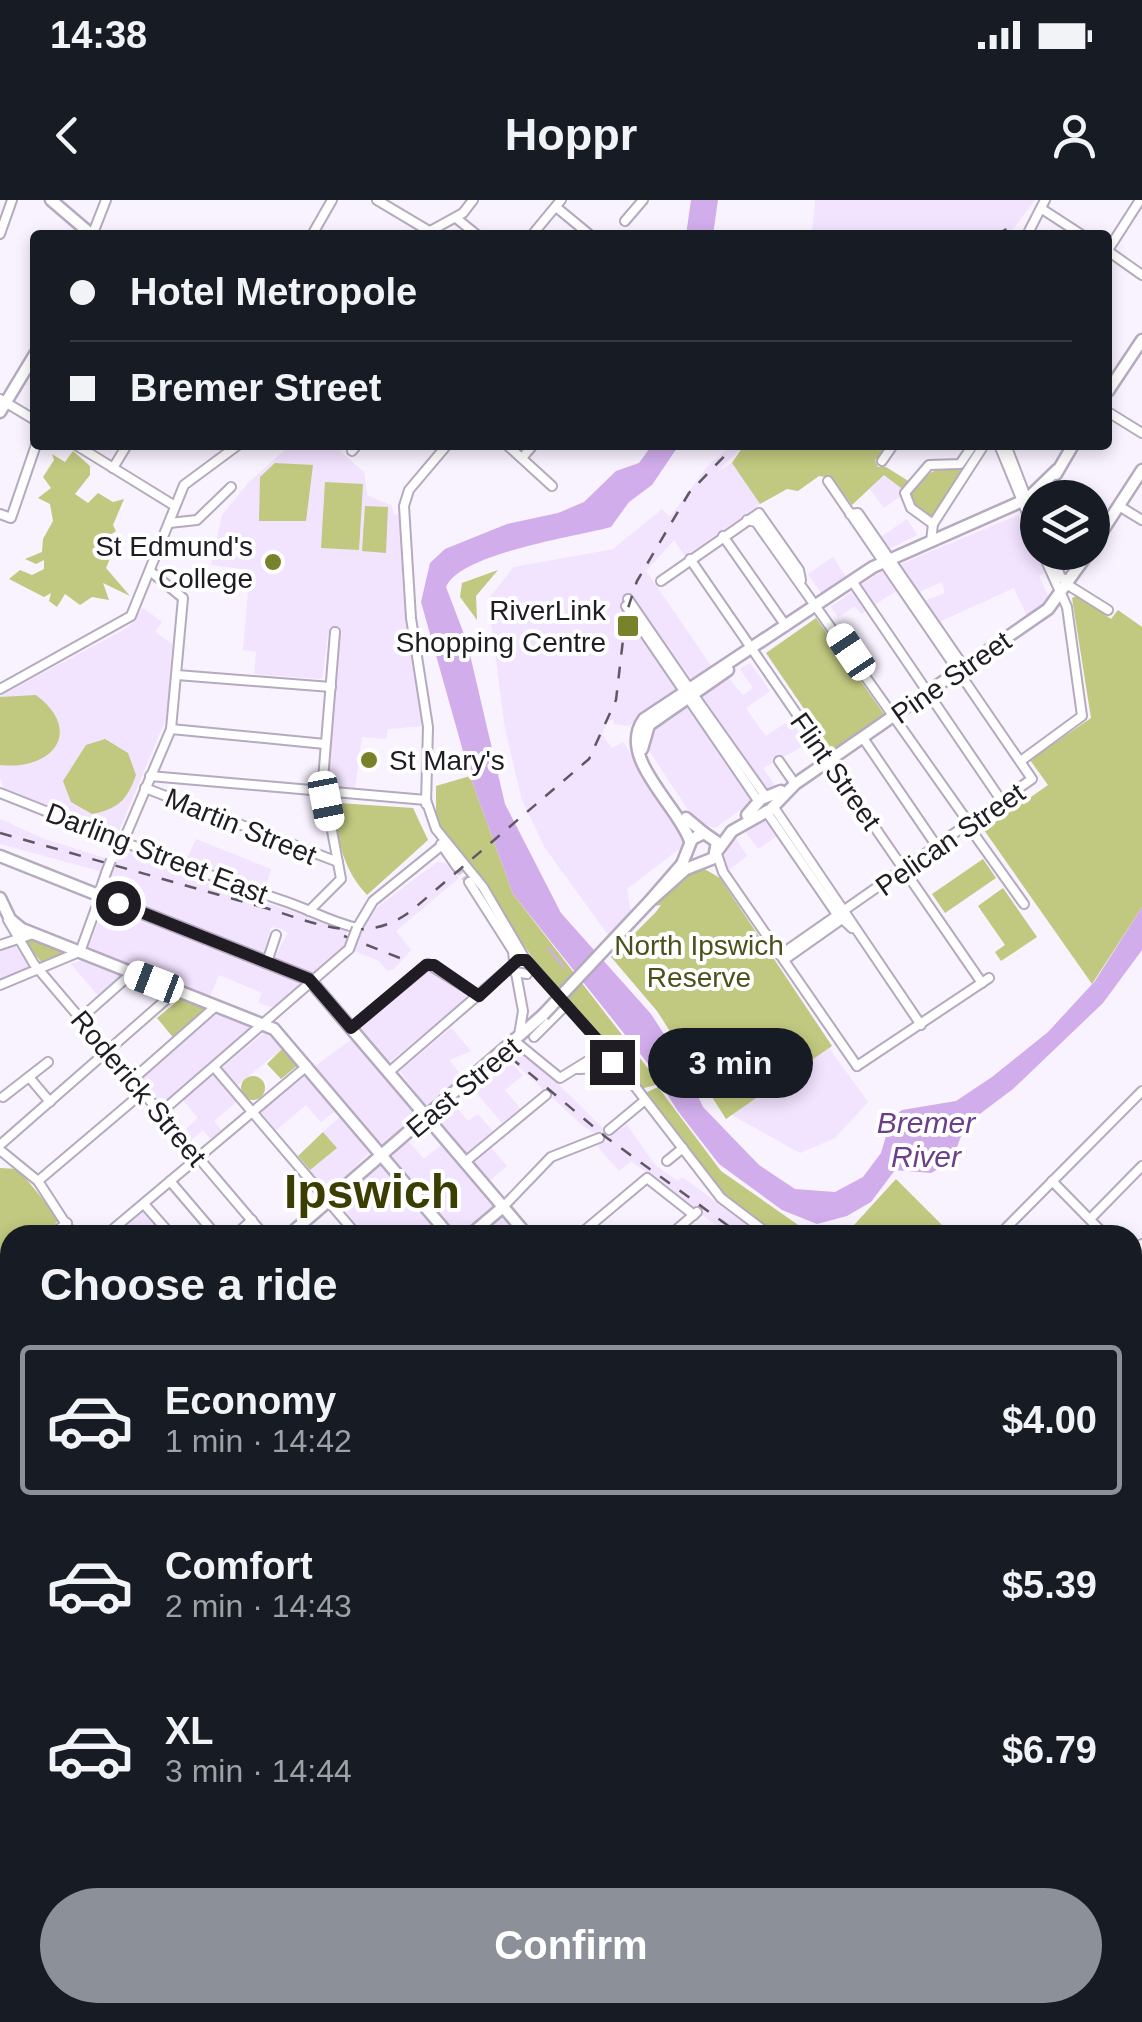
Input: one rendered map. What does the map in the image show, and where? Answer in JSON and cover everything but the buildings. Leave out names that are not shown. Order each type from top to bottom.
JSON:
[{"type":"main road","points":[[51,200],[87,230]]},
{"type":"main road","points":[[1128,359],[1142,330]]},
{"type":"main road","points":[[1112,385],[1142,340]]},
{"type":"main road","points":[[2,404],[30,362]]},
{"type":"main road","points":[[1048,480],[1070,450]]},
{"type":"main road","name":"Pine Street","points":[[1110,520],[1142,470]]},
{"type":"main road","points":[[649,902],[686,869],[703,863],[689,845],[683,822],[638,755],[644,719],[886,560],[1020,505]]},
{"type":"main road","name":"Pine Street","points":[[689,845],[706,833],[728,828],[961,670],[1060,596],[1078,570]]},
{"type":"main road","points":[[639,736],[646,760],[685,817],[714,838],[717,852]]},
{"type":"main road","name":"Pine Street","points":[[703,863],[732,831],[765,804]]},
{"type":"main road","points":[[543,1015],[682,864],[689,845]]},
{"type":"main road","points":[[1,856],[312,983],[518,1225]]},
{"type":"main road","points":[[0,898],[7,915],[33,934],[264,1024],[280,1035],[441,1225]]},
{"type":"main road","name":"East Street","points":[[301,1225],[515,1043],[532,1033],[543,1015]]},
{"type":"main road","points":[[482,1225],[503,1207]]},
{"type":"street","points":[[0,234],[12,200]]},
{"type":"street","points":[[90,230],[106,200]]},
{"type":"street","points":[[315,230],[332,200]]},
{"type":"street","points":[[377,200],[422,230]]},
{"type":"street","points":[[432,230],[456,218],[473,200]]},
{"type":"street","points":[[625,221],[642,200]]},
{"type":"street","points":[[1112,244],[1138,202]]},
{"type":"street","points":[[536,230],[558,203],[585,230]]},
{"type":"street","points":[[1029,230],[1045,203],[1076,230]]},
{"type":"street","points":[[456,218],[470,230]]},
{"type":"street","points":[[1112,253],[1142,272]]},
{"type":"street","points":[[2,404],[30,418]]},
{"type":"street","points":[[1112,415],[1142,434]]},
{"type":"street","points":[[0,514],[10,519],[34,450]]},
{"type":"street","points":[[84,450],[175,506]]},
{"type":"street","points":[[113,468],[123,450]]},
{"type":"street","points":[[0,689],[128,619],[175,506],[192,476],[231,450]]},
{"type":"street","points":[[420,861],[440,854],[456,867],[426,800],[428,727],[409,595],[404,506],[409,490],[443,450]]},
{"type":"street","points":[[512,450],[552,486]]},
{"type":"street","points":[[522,458],[528,450]]},
{"type":"street","points":[[882,461],[890,450]]},
{"type":"street","points":[[936,539],[933,524],[913,510],[904,493],[928,465],[961,464],[970,450]]},
{"type":"street","points":[[933,524],[981,450]]},
{"type":"street","points":[[1004,450],[1020,481]]},
{"type":"street","points":[[828,482],[1022,760],[1082,716],[1066,607],[1049,570]]},
{"type":"street","points":[[169,524],[194,521],[232,488]]},
{"type":"street","points":[[1119,506],[1142,520]]},
{"type":"street","points":[[661,582],[760,512],[800,570],[801,580]]},
{"type":"street","points":[[747,520],[756,522],[801,580],[1024,904]]},
{"type":"street","points":[[723,536],[786,626]]},
{"type":"street","name":"Flint Street","points":[[690,559],[905,872],[985,980],[921,1025]]},
{"type":"street","points":[[1059,570],[1062,578],[1108,610]]},
{"type":"street","points":[[0,985],[79,952],[111,860],[171,729],[183,598],[150,571]]},
{"type":"street","points":[[852,581],[1002,803]]},
{"type":"street","points":[[627,602],[921,1025],[857,1066]]},
{"type":"street","points":[[311,913],[341,881],[323,792],[334,632]]},
{"type":"street","points":[[177,674],[331,688]]},
{"type":"street","points":[[171,729],[325,744]]},
{"type":"street","points":[[862,738],[938,848]]},
{"type":"street","points":[[779,760],[795,784]]},
{"type":"street","name":"Pelican Street","points":[[782,958],[1032,780],[1022,760]]},
{"type":"street","points":[[150,776],[426,800]]},
{"type":"street","name":"Martin Street","points":[[145,788],[338,862]]},
{"type":"street","name":"Darling Street East","points":[[3,795],[311,913],[356,926]]},
{"type":"street","points":[[339,920],[355,918],[443,842]]},
{"type":"street","points":[[443,842],[484,888],[528,961],[554,995],[609,1055],[721,1198],[757,1225]]},
{"type":"street","points":[[717,852],[723,872],[857,1066],[855,1079]]},
{"type":"street","points":[[703,863],[723,872]]},
{"type":"street","points":[[468,882],[512,948],[528,1016],[543,1015]]},
{"type":"street","points":[[160,1113],[349,949],[366,908]]},
{"type":"street","name":"Darling Street East","points":[[311,913],[356,926]]},
{"type":"street","name":"Roderick Street","points":[[7,915],[16,940],[39,970],[256,1225]]},
{"type":"street","points":[[0,945],[33,934]]},
{"type":"street","points":[[267,962],[276,935]]},
{"type":"street","points":[[390,1072],[501,976],[519,970],[528,961]]},
{"type":"street","points":[[528,961],[519,970],[523,1016],[515,1043],[533,1052],[556,1076],[566,1077],[595,1056],[609,1055]]},
{"type":"street","points":[[351,1028],[430,964],[479,996]]},
{"type":"street","points":[[519,970],[537,977],[554,995]]},
{"type":"street","points":[[80,1019],[132,973]]},
{"type":"street","points":[[67,1224],[38,1180],[0,1148],[177,990]]},
{"type":"street","points":[[132,1080],[216,1006]]},
{"type":"street","name":"East Street","points":[[532,1033],[564,1007]]},
{"type":"street","points":[[532,1033],[533,1052]]},
{"type":"street","points":[[590,1036],[602,1068],[629,1083]]},
{"type":"street","points":[[602,1068],[609,1055]]},
{"type":"street","points":[[2,1096],[48,1062]]},
{"type":"street","points":[[118,1225],[306,1066]]},
{"type":"street","points":[[214,1067],[349,1225]]},
{"type":"street","points":[[575,1070],[602,1068]]},
{"type":"street","points":[[29,1077],[50,1102]]},
{"type":"street","points":[[1009,1225],[1142,1091]]},
{"type":"street","points":[[38,1180],[142,1092]]},
{"type":"street","points":[[465,1162],[546,1095]]},
{"type":"street","points":[[609,1130],[644,1101]]},
{"type":"street","points":[[503,1207],[551,1157],[600,1138]]},
{"type":"street","points":[[667,1161],[683,1148]]},
{"type":"street","points":[[1090,1219],[1142,1166]]},
{"type":"street","points":[[591,1225],[647,1178],[695,1214],[682,1225]]},
{"type":"street","points":[[170,1181],[207,1225]]},
{"type":"street","points":[[1052,1181],[1096,1225]]},
{"type":"street","points":[[144,1204],[162,1225]]},
{"type":"street","points":[[246,1225],[252,1220]]},
{"type":"shaded area","points":[[815,200],[1035,200],[1010,230],[812,230]]},
{"type":"shaded area","points":[[284,450],[339,450],[364,472],[367,495],[392,506],[394,515],[400,514],[409,630],[424,726],[388,729],[386,739],[362,737],[355,789],[328,787],[340,635],[328,634],[322,679],[254,674],[256,652],[243,650],[250,570],[211,565],[222,515],[248,483]]},
{"type":"shaded area","name":"RiverLink Shopping Centre","points":[[726,450],[739,450],[717,472],[732,463],[760,504],[685,556],[674,540],[646,571],[712,667],[692,680],[629,597],[627,637],[638,632],[676,689],[629,726],[614,724],[614,719],[607,722],[602,735],[612,748],[623,742],[683,835],[683,846],[627,889],[631,913],[609,936],[545,848],[522,800],[505,729],[488,599],[514,567],[613,549],[662,509],[670,517],[706,468]]},
{"type":"shaded area","points":[[884,474],[901,488],[901,496],[884,508],[870,489]]},
{"type":"shaded area","points":[[1018,515],[1020,570],[1045,570],[1039,576],[1050,600],[1027,616],[1014,588],[939,622],[924,601],[945,593],[942,582],[919,592],[901,564]]},
{"type":"shaded area","points":[[907,519],[917,535],[889,549],[881,537]]},
{"type":"shaded area","points":[[833,557],[846,577],[821,593],[808,574]]},
{"type":"shaded area","points":[[882,571],[896,591],[873,606],[861,585]]},
{"type":"shaded area","points":[[855,590],[869,609],[861,614],[855,606],[838,617],[831,607]]},
{"type":"shaded area","points":[[143,608],[162,622],[155,632],[172,644],[167,716],[118,833],[4,789],[0,777],[0,696],[129,627]]},
{"type":"shaded area","points":[[750,663],[770,691],[746,708],[759,727],[766,736],[790,720],[807,744],[763,768],[776,787],[769,792],[702,696],[728,677],[743,695],[753,688],[740,669]]},
{"type":"shaded area","points":[[688,706],[753,801],[715,828],[696,822],[648,749],[649,733]]},
{"type":"shaded area","points":[[0,819],[42,838],[108,859],[103,872],[0,844]]},
{"type":"shaded area","points":[[764,819],[777,836],[758,849],[744,830]]},
{"type":"shaded area","points":[[735,837],[747,856],[729,870],[722,860]]},
{"type":"shaded area","points":[[196,839],[271,869],[264,891],[186,861]]},
{"type":"shaded area","points":[[122,849],[226,890],[347,929],[346,942],[355,946],[364,922],[375,909],[437,862],[449,864],[459,878],[396,931],[411,950],[394,969],[387,971],[379,961],[344,947],[313,975],[274,959],[288,933],[282,929],[271,927],[263,955],[104,891]]},
{"type":"shaded area","points":[[105,904],[302,984],[274,1008],[258,1003],[262,993],[219,975],[210,996],[88,948]]},
{"type":"shaded area","points":[[13,943],[31,968],[0,982],[0,948]]},
{"type":"shaded area","points":[[83,960],[126,976],[101,999],[71,964]]},
{"type":"shaded area","points":[[431,969],[470,997],[389,1062],[360,1027]]},
{"type":"shaded area","points":[[218,1010],[255,1026],[159,1106],[136,1079]]},
{"type":"shaded area","points":[[451,1028],[471,1051],[449,1060],[465,1080],[429,1110],[400,1071]]},
{"type":"shaded area","points":[[265,1032],[284,1047],[238,1085],[222,1068]]},
{"type":"shaded area","points":[[352,1039],[419,1117],[383,1147],[314,1067]]},
{"type":"shaded area","points":[[520,1047],[609,1134],[627,1125],[655,1165],[678,1181],[682,1177],[747,1225],[716,1225],[631,1161],[619,1171],[598,1147],[603,1138],[583,1126],[508,1057]]},
{"type":"shaded area","points":[[829,1048],[868,1102],[835,1138],[800,1153],[732,1115]]},
{"type":"shaded area","points":[[506,1059],[523,1075],[505,1090],[520,1108],[502,1123],[472,1088]]},
{"type":"shaded area","points":[[213,1075],[236,1102],[214,1121],[221,1130],[211,1139],[203,1130],[191,1140],[183,1132],[198,1118],[183,1100]]},
{"type":"shaded area","points":[[305,1075],[336,1110],[321,1122],[306,1105],[276,1130],[261,1112]]},
{"type":"shaded area","points":[[453,1103],[468,1121],[478,1114],[493,1131],[466,1154],[441,1123]]},
{"type":"shaded area","points":[[341,1116],[371,1151],[329,1193],[310,1170],[337,1148],[323,1132]]},
{"type":"shaded area","points":[[408,1141],[424,1159],[442,1144],[496,1205],[471,1225],[450,1225],[392,1157]]},
{"type":"shaded area","points":[[491,1148],[507,1166],[489,1181],[473,1163]]},
{"type":"shaded area","points":[[381,1164],[433,1225],[357,1225],[338,1201]]},
{"type":"shaded area","points":[[142,1210],[157,1225],[124,1225]]},
{"type":"shaded area","points":[[502,1215],[510,1225],[490,1225]]},
{"type":"green space","points":[[741,450],[882,450],[875,460],[878,467],[886,467],[910,482],[901,488],[884,475],[852,505],[832,478],[819,476],[798,491],[787,489],[760,504],[732,463]]},
{"type":"green space","points":[[73,451],[90,466],[90,475],[75,494],[88,503],[98,493],[113,502],[124,499],[113,525],[116,531],[104,539],[113,552],[106,568],[130,596],[103,583],[109,600],[92,597],[80,605],[65,594],[57,607],[49,601],[51,593],[44,597],[9,579],[20,570],[32,575],[44,569],[44,560],[36,564],[25,559],[42,552],[43,539],[53,521],[50,504],[38,498],[51,488],[43,477],[54,460],[52,454],[65,462]]},
{"type":"green space","points":[[275,463],[313,465],[306,521],[259,521],[260,477]]},
{"type":"green space","points":[[960,467],[963,470],[933,518],[912,503],[910,494],[930,473]]},
{"type":"green space","points":[[325,482],[363,484],[359,550],[321,548]]},
{"type":"green space","points":[[365,506],[388,507],[386,553],[362,551]]},
{"type":"green space","points":[[498,570],[476,596],[477,620],[460,597],[462,583]]},
{"type":"green space","points":[[1078,595],[1111,619],[1118,610],[1142,627],[1142,907],[1092,984],[984,830],[1048,785],[1030,760],[1091,718],[1072,598]]},
{"type":"green space","points":[[816,618],[884,714],[832,750],[766,653]]},
{"type":"green space","points":[[36,695],[58,722],[60,735],[56,746],[34,762],[0,765],[0,697]]},
{"type":"green space","points":[[105,739],[128,753],[136,775],[120,802],[92,814],[71,802],[63,781],[86,745]]},
{"type":"green space","points":[[470,776],[513,894],[660,1084],[640,1089],[615,1052],[535,961],[436,821],[436,786]]},
{"type":"green space","points":[[338,803],[413,808],[428,840],[367,895],[342,852]]},
{"type":"green space","points":[[983,859],[996,878],[945,913],[932,894]]},
{"type":"green space","name":"North Ipswich Reserve","points":[[701,867],[720,878],[832,1046],[726,1119],[657,1011],[611,957],[661,905],[653,906],[687,873]]},
{"type":"green space","points":[[1003,888],[1037,937],[1001,961],[995,952],[1005,945],[978,906]]},
{"type":"green space","points":[[23,940],[36,940],[66,953],[42,963]]},
{"type":"green space","points":[[181,998],[211,1010],[176,1041],[157,1018]]},
{"type":"green space","points":[[284,1047],[298,1065],[281,1079],[267,1064]]},
{"type":"green space","points":[[253,1076],[262,1079],[262,1097],[253,1100],[244,1097],[241,1088],[244,1079]]},
{"type":"green space","points":[[658,1087],[721,1171],[798,1225],[764,1225],[728,1199],[643,1094]]},
{"type":"green space","points":[[323,1132],[337,1148],[310,1170],[298,1156]]},
{"type":"green space","points":[[0,1168],[18,1169],[59,1219],[54,1225],[0,1225]]},
{"type":"green space","points":[[896,1179],[942,1225],[854,1225]]},
{"type":"water","points":[[691,200],[718,200],[714,230],[687,230]]},
{"type":"water","name":"Bremer River","points":[[648,450],[676,450],[652,485],[629,502],[611,527],[495,556],[456,575],[446,587],[467,642],[505,804],[561,913],[651,1014],[684,1065],[703,1107],[759,1165],[795,1189],[835,1192],[863,1177],[881,1153],[891,1119],[902,1110],[956,1101],[1048,1032],[1095,981],[1142,907],[1142,950],[1103,1003],[1013,1089],[965,1125],[952,1161],[931,1173],[895,1170],[871,1202],[847,1216],[817,1224],[782,1210],[719,1164],[677,1110],[649,1065],[513,894],[470,776],[421,602],[430,563],[445,549],[507,524],[558,513],[584,502],[616,471],[639,463]]},
{"type":"waterway","points":[[548,948],[564,967]]},
{"type":"tunnel","points":[[457,867],[469,882]]},
{"type":"railway","points":[[1005,230],[1014,225]]},
{"type":"railway","points":[[259,906],[336,928],[355,930],[393,922],[411,911],[589,759],[616,700],[626,614],[637,581],[689,493],[730,450]]},
{"type":"railway","points":[[0,833],[269,909]]},
{"type":"railway","points":[[344,936],[405,960]]},
{"type":"railway","points":[[510,1057],[607,1138],[727,1225]]},
{"type":"place","name":"St Edmund's College","points":[[273,562]]},
{"type":"place","name":"RiverLink Shopping Centre","points":[[628,626]]},
{"type":"place","name":"St Mary's","points":[[369,760]]},
{"type":"district","name":"Ipswich","points":[[372,1191]]},
{"type":"route","points":[[118,903],[309,979],[351,1028],[426,965],[434,965],[479,996],[518,960],[526,960],[610,1054],[612,1062]]}]
